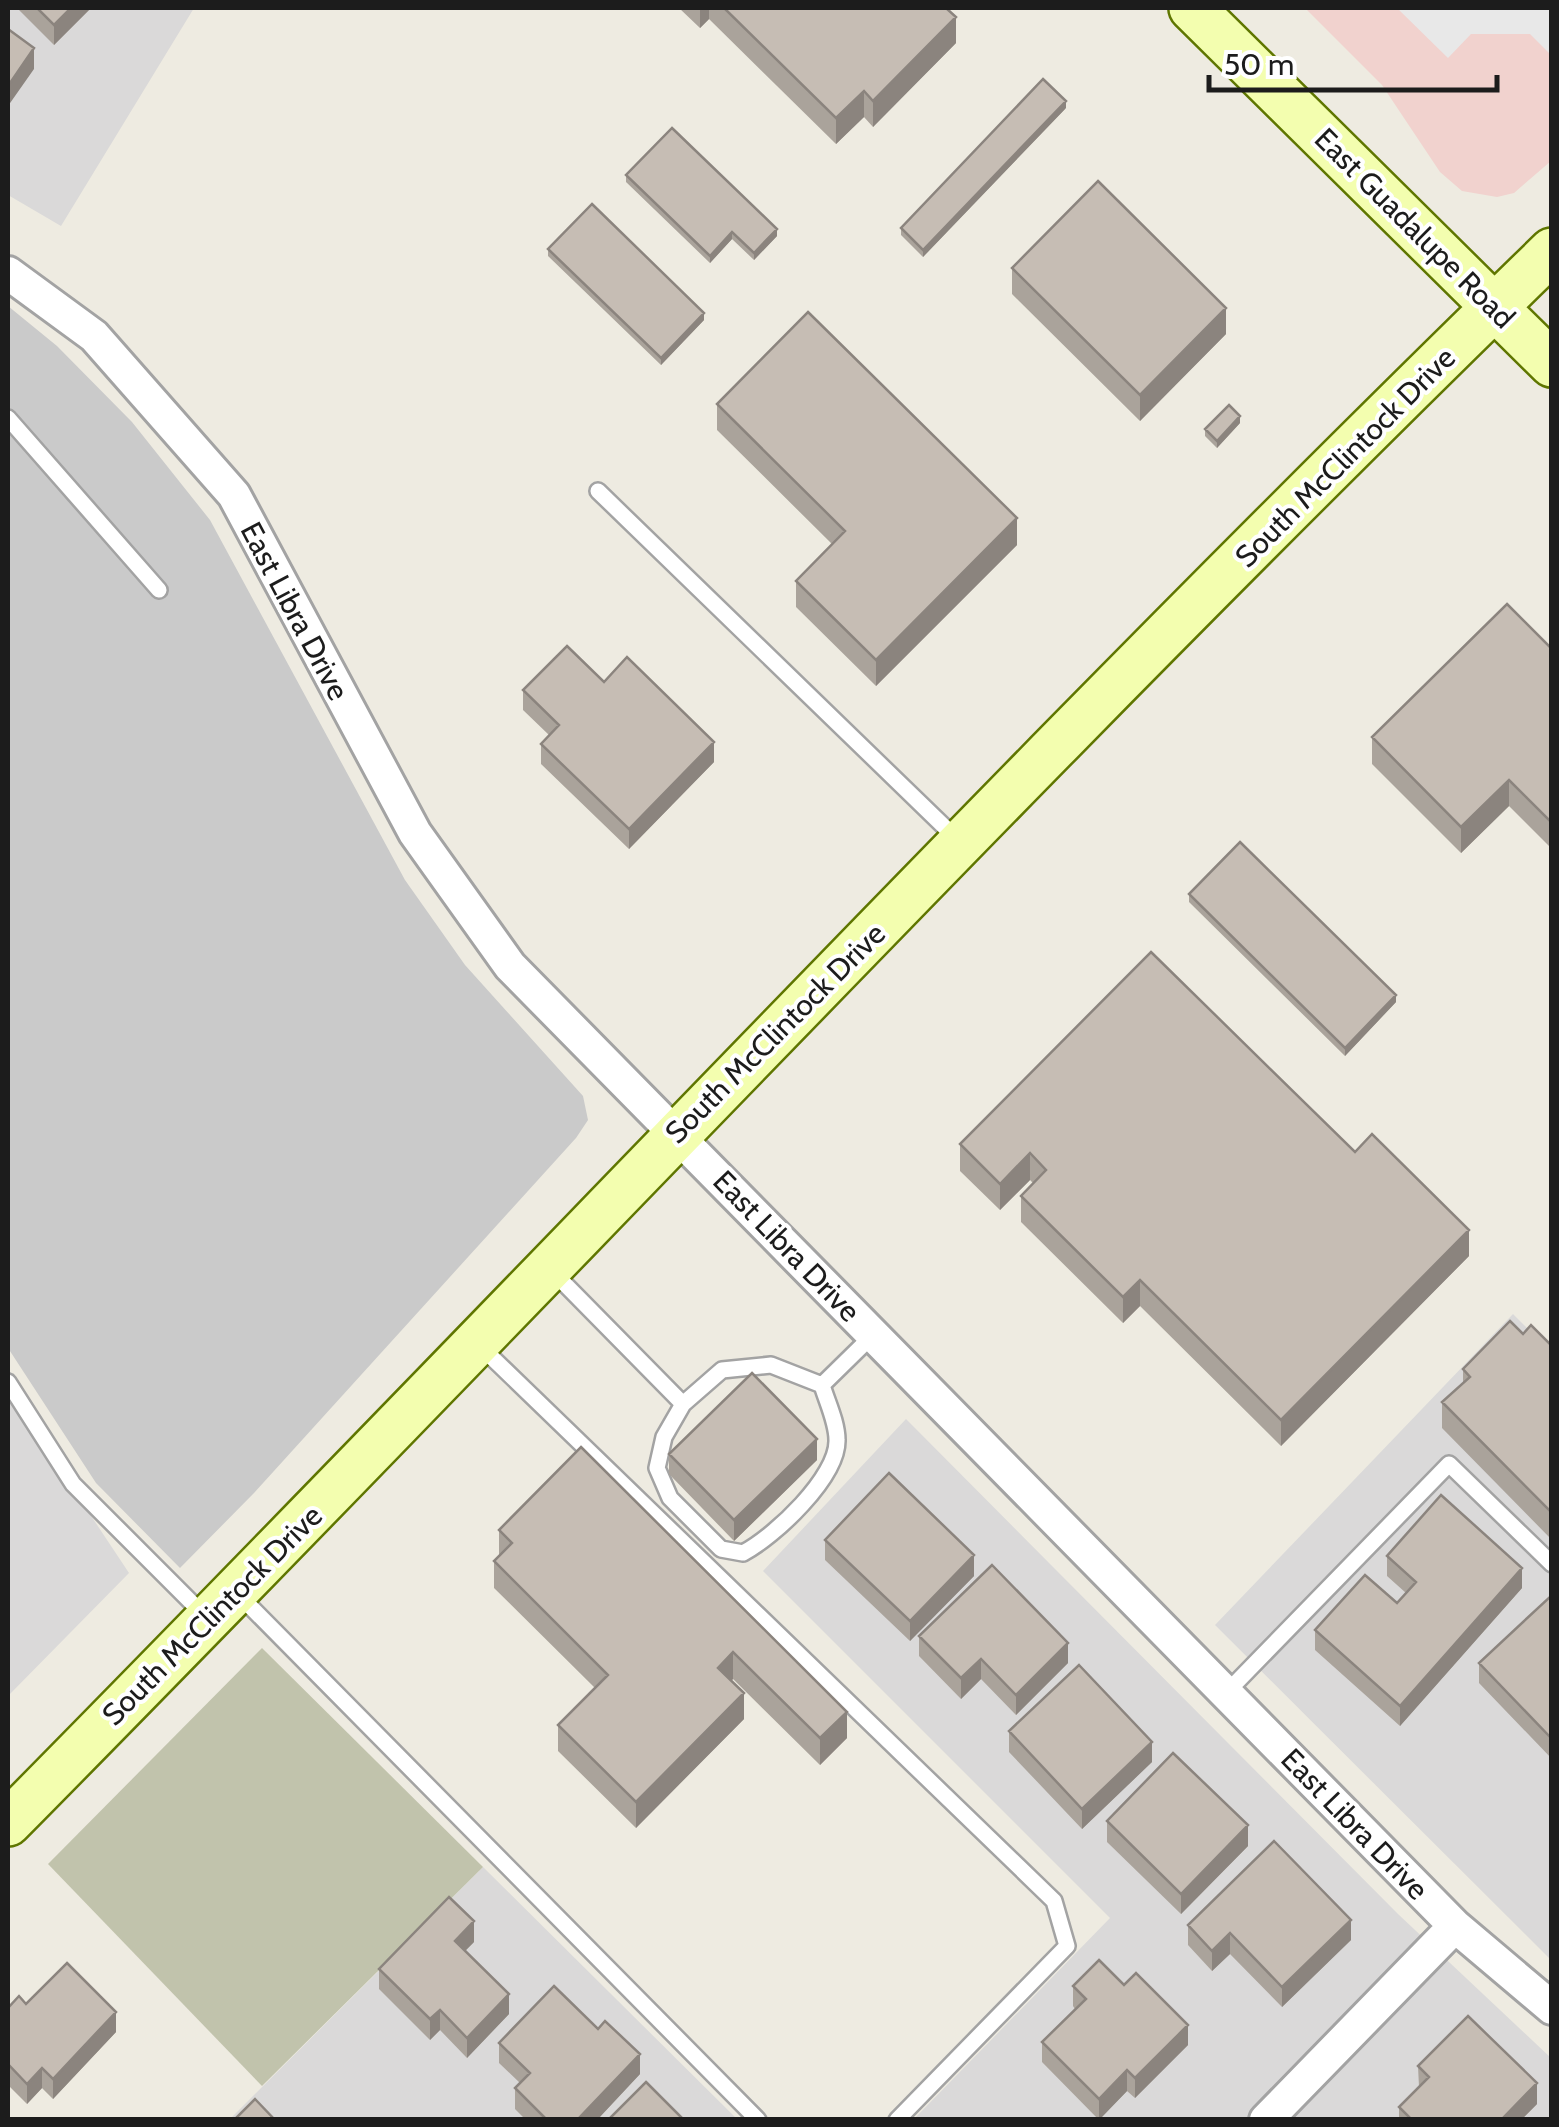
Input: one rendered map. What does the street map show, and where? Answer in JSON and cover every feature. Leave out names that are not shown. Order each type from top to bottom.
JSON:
[{"type":"main road","name":"East Guadalupe Road","points":[[1192,8],[1552,364]]},
{"type":"main road","name":"South McClintock Drive","points":[[8,1823],[222,1606],[676,1132],[1552,251]]},
{"type":"street","name":"East Libra Drive","points":[[8,273],[94,336],[234,496],[414,832],[510,966],[1455,1926],[1552,2008]]},
{"type":"street","points":[[1266,2120],[1455,1926]]},
{"type":"lane","points":[[8,418],[160,590]]},
{"type":"lane","points":[[598,491],[962,844]]},
{"type":"lane","points":[[548,1267],[682,1404]]},
{"type":"lane","points":[[822,1386],[873,1335]]},
{"type":"lane","points":[[476,1342],[1054,1901],[1067,1946],[896,2120]]},
{"type":"lane","points":[[771,1365],[822,1386],[838,1442],[829,1474],[762,1543],[743,1554],[721,1549],[670,1498],[657,1468],[664,1437],[682,1404],[722,1370],[771,1365]]},
{"type":"lane","points":[[8,1382],[74,1484],[222,1606],[758,2120]]},
{"type":"lane","points":[[1226,1693],[1449,1464],[1552,1564]]},
{"type":"shaded area","points":[[8,8],[194,8],[61,226],[8,195]]},
{"type":"shaded area","points":[[1305,8],[1551,8],[1551,161],[1514,193],[1497,197],[1462,191],[1440,172],[1382,85]]},
{"type":"shaded area","points":[[1397,8],[1551,8],[1551,55],[1530,34],[1471,34],[1448,58]]},
{"type":"shaded area","points":[[8,306],[57,346],[132,422],[210,520],[405,880],[465,965],[583,1096],[588,1120],[576,1138],[254,1493],[180,1568],[96,1483],[8,1348]]},
{"type":"shaded area","points":[[1513,1314],[1551,1352],[1551,1960],[1215,1625]]},
{"type":"shaded area","points":[[8,1391],[129,1573],[8,1696]]},
{"type":"shaded area","points":[[906,1419],[1398,1914],[1551,2058],[1551,2119],[914,2119],[1110,1918],[763,1571]]},
{"type":"shaded area","points":[[262,1648],[483,1867],[262,2086],[48,1864]]},
{"type":"shaded area","points":[[483,1867],[737,2119],[229,2120]]},
{"type":"building","points":[[37,8],[71,8],[54,25]]},
{"type":"building","points":[[724,8],[946,8],[956,17],[873,101],[864,91],[836,118]]},
{"type":"building","points":[[8,29],[34,48],[8,86]]},
{"type":"building","points":[[1043,79],[1066,101],[923,250],[901,228]]},
{"type":"building","points":[[672,128],[777,229],[754,253],[732,232],[710,256],[626,175]]},
{"type":"building","points":[[1098,181],[1226,308],[1140,395],[1012,268]]},
{"type":"building","points":[[592,204],[704,313],[661,358],[548,249]]},
{"type":"building","points":[[808,312],[1017,518],[876,660],[796,581],[845,531],[717,404]]},
{"type":"building","points":[[1229,405],[1240,416],[1217,441],[1205,429]]},
{"type":"building","points":[[1507,604],[1552,649],[1552,823],[1509,780],[1461,827],[1372,737]]},
{"type":"building","points":[[567,646],[604,682],[627,657],[714,742],[629,829],[541,744],[559,725],[523,690]]},
{"type":"building","points":[[1240,842],[1396,995],[1345,1048],[1189,894]]},
{"type":"building","points":[[1151,952],[1355,1152],[1372,1134],[1469,1230],[1281,1420],[1140,1280],[1123,1297],[1021,1196],[1046,1170],[1030,1153],[1000,1184],[960,1144]]},
{"type":"building","points":[[1510,1321],[1523,1334],[1531,1325],[1552,1346],[1552,1513],[1442,1402],[1470,1377],[1463,1369]]},
{"type":"building","points":[[752,1373],[817,1439],[734,1520],[669,1454]]},
{"type":"building","points":[[581,1447],[847,1712],[820,1738],[733,1652],[718,1668],[744,1693],[636,1802],[558,1725],[608,1675],[494,1561],[512,1543],[499,1530]]},
{"type":"building","points":[[889,1473],[974,1555],[910,1621],[825,1540]]},
{"type":"building","points":[[1441,1495],[1522,1568],[1400,1706],[1315,1630],[1365,1575],[1397,1603],[1416,1582],[1387,1556]]},
{"type":"building","points":[[992,1565],[1068,1643],[1016,1695],[981,1659],[961,1678],[919,1636]]},
{"type":"building","points":[[1552,1595],[1552,1739],[1479,1663]]},
{"type":"building","points":[[1079,1665],[1152,1742],[1082,1809],[1009,1731]]},
{"type":"building","points":[[1173,1753],[1248,1825],[1181,1894],[1107,1821]]},
{"type":"building","points":[[1274,1841],[1351,1920],[1282,1987],[1230,1933],[1212,1951],[1188,1925]]},
{"type":"building","points":[[449,1897],[474,1921],[455,1941],[509,1994],[467,2038],[440,2010],[430,2019],[379,1969]]},
{"type":"building","points":[[1099,1960],[1124,1985],[1136,1973],[1188,2025],[1135,2078],[1127,2070],[1099,2099],[1042,2042],[1086,1999],[1073,1986]]},
{"type":"building","points":[[67,1963],[116,2012],[53,2079],[42,2068],[27,2084],[8,2064],[8,2008],[19,1996],[26,2004]]},
{"type":"building","points":[[554,1986],[598,2029],[605,2021],[640,2054],[577,2120],[547,2120],[515,2088],[530,2073],[499,2043]]},
{"type":"building","points":[[1468,2016],[1537,2083],[1501,2120],[1412,2120],[1399,2107],[1429,2077],[1418,2066]]},
{"type":"building","points":[[646,2082],[684,2120],[608,2120]]},
{"type":"building","points":[[255,2099],[275,2120],[234,2120]]}]
